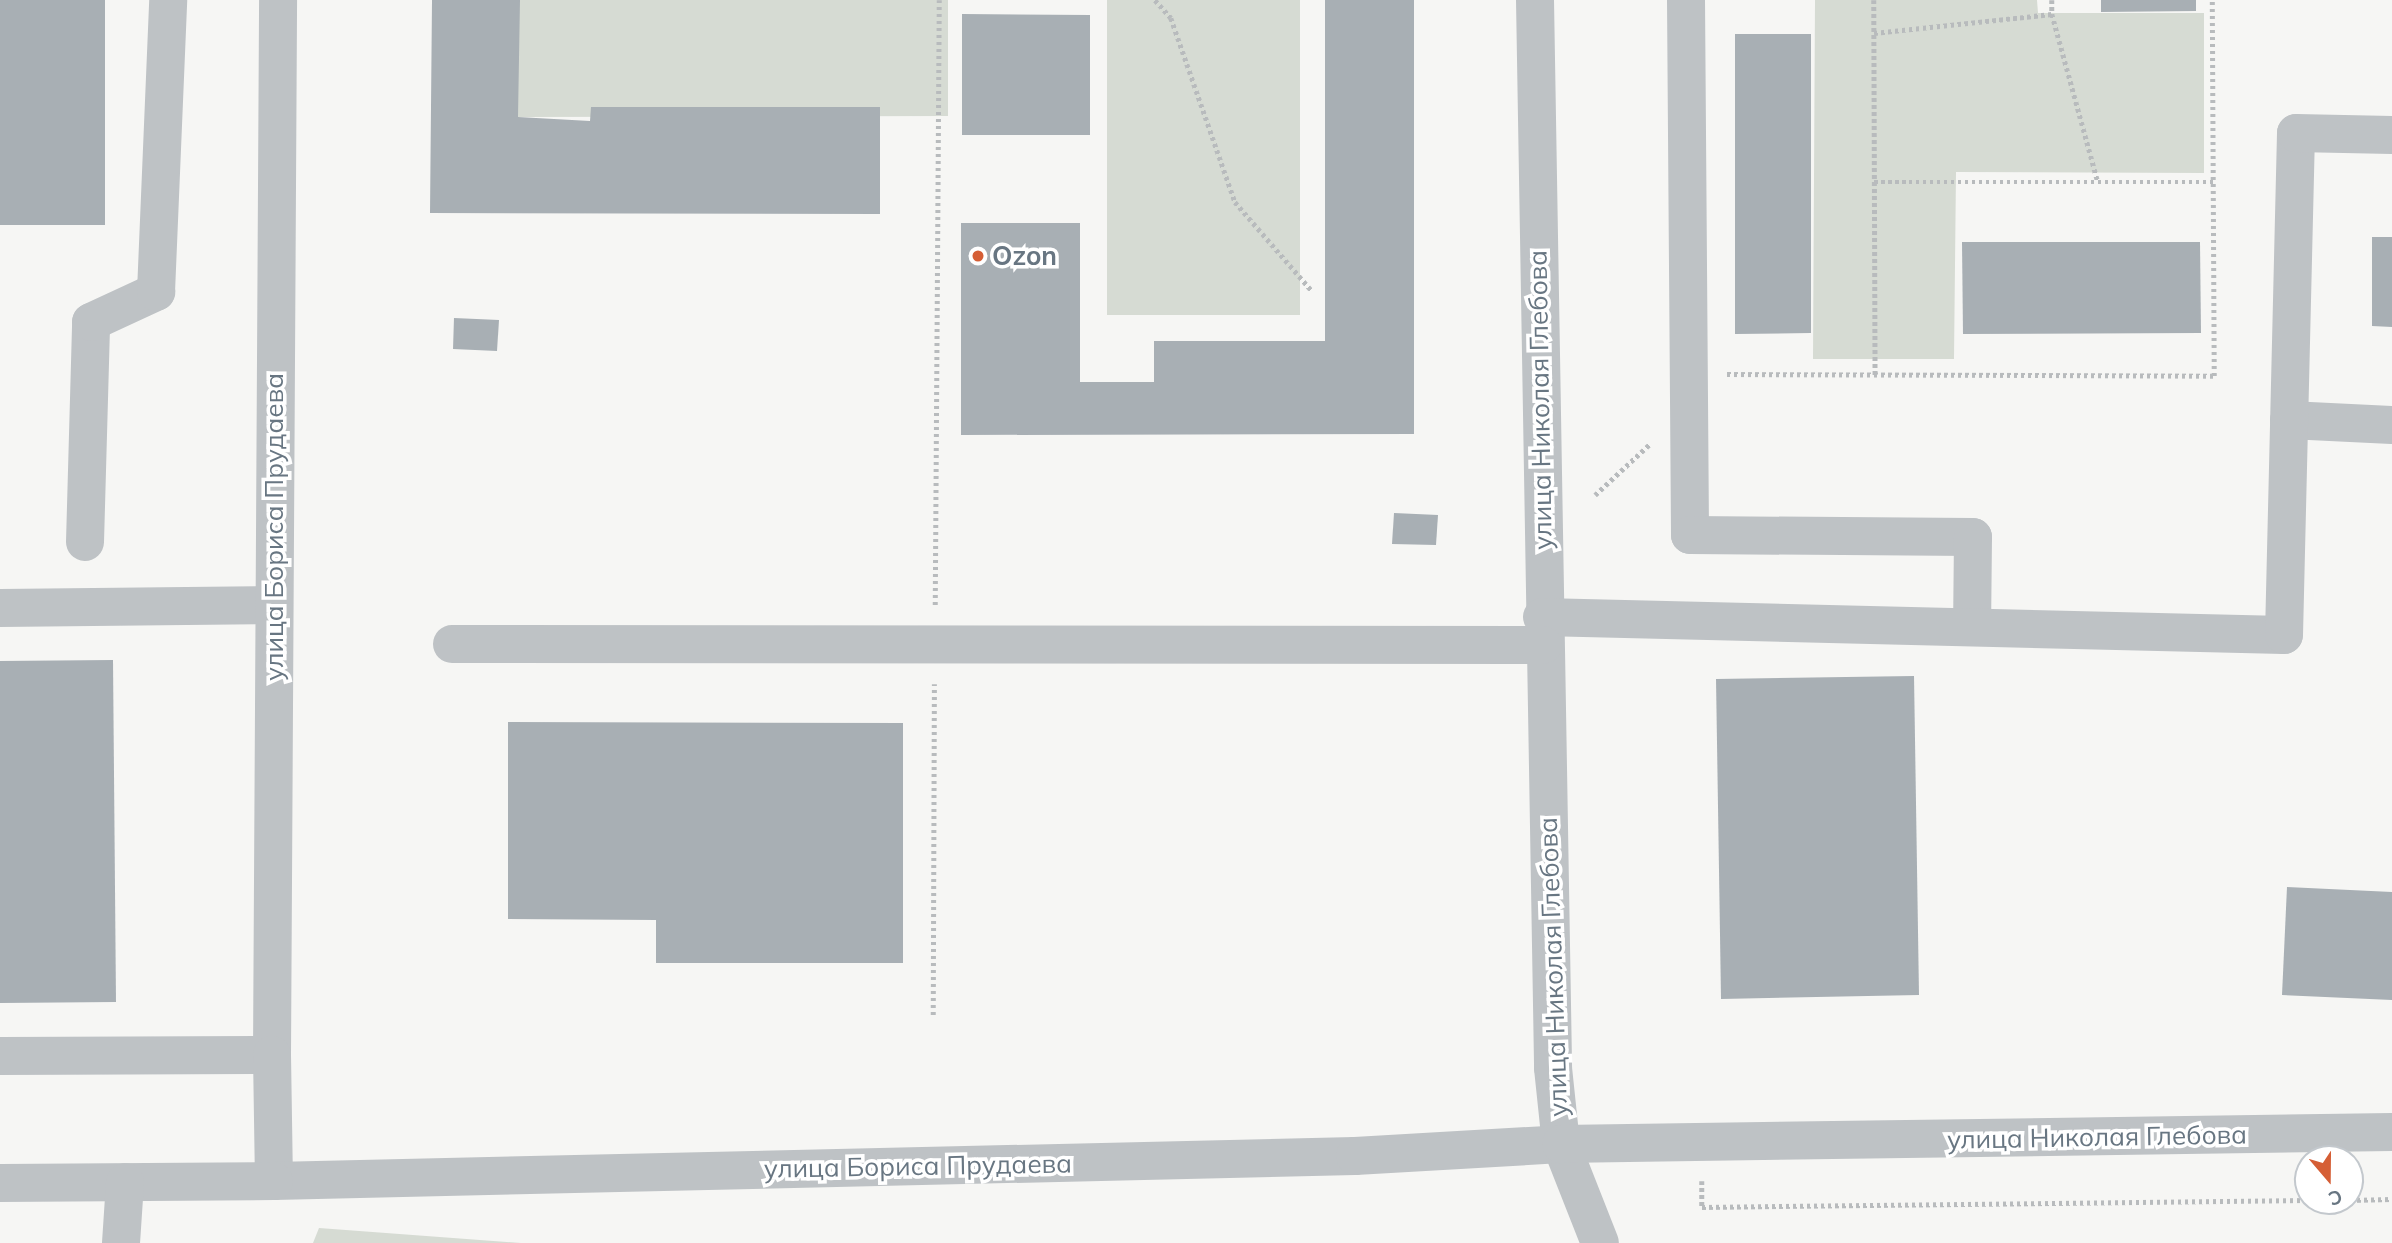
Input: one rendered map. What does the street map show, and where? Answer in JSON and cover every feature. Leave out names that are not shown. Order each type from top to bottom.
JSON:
[{"type":"street","points":[[85,542],[90,322],[156,292],[168,0]]},
{"type":"street","name":"улица Бориса Прудаева","points":[[274,1181],[272,1055],[278,0]]},
{"type":"street","name":"улица Николая Глебова","points":[[1535,0],[1543,631],[1553,1068],[1561,1144],[2392,1132]]},
{"type":"street","points":[[1686,0],[1690,535],[1973,537],[1972,627]]},
{"type":"street","points":[[452,644],[935,648],[1543,631],[1972,627],[2284,635],[2296,133],[2392,135]]},
{"type":"street","points":[[2289,420],[2392,425]]},
{"type":"street","points":[[0,608],[274,605]]},
{"type":"street","points":[[0,1056],[272,1055]]},
{"type":"street","points":[[1561,1144],[1600,1243]]},
{"type":"street","name":"улица Бориса Прудаева","points":[[0,1183],[274,1181],[1355,1156],[1561,1144]]},
{"type":"street","points":[[121,1243],[125,1182]]},
{"type":"path","points":[[933,1015],[939,0]]},
{"type":"path","points":[[1154,0],[1171,18],[1235,202],[1312,291]]},
{"type":"path","points":[[1874,0],[1875,375]]},
{"type":"path","points":[[2052,0],[2052,14],[2098,182]]},
{"type":"path","points":[[1595,495],[1728,373],[2214,376],[2212,0]]},
{"type":"path","points":[[1874,33],[2052,14]]},
{"type":"path","points":[[1874,182],[2213,182]]},
{"type":"path","points":[[1689,1178],[1702,1178],[1702,1207],[2294,1200]]},
{"type":"path","points":[[2364,1200],[2392,1199]]},
{"type":"shaded area","points":[[518,0],[948,0],[948,116],[518,117]]},
{"type":"shaded area","points":[[1107,0],[1300,0],[1300,315],[1107,315]]},
{"type":"shaded area","points":[[1815,0],[2037,0],[2038,13],[2204,13],[2204,173],[1956,172],[1954,359],[1813,359]]},
{"type":"shaded area","points":[[319,1228],[521,1243],[313,1243]]},
{"type":"building","points":[[0,0],[105,0],[105,225],[0,225]]},
{"type":"building","points":[[432,0],[520,0],[518,117],[590,121],[591,107],[880,107],[880,214],[430,213]]},
{"type":"building","points":[[1325,0],[1414,0],[1414,434],[961,435],[961,223],[1080,223],[1080,382],[1154,382],[1154,341],[1325,341]]},
{"type":"building","points":[[2101,0],[2196,0],[2196,11],[2101,12]]},
{"type":"building","points":[[962,14],[1090,15],[1090,135],[962,135]]},
{"type":"building","points":[[1735,34],[1811,34],[1811,333],[1735,334]]},
{"type":"building","points":[[2372,237],[2392,237],[2392,327],[2372,326]]},
{"type":"building","points":[[1962,242],[2200,242],[2201,333],[1963,334]]},
{"type":"building","points":[[454,318],[499,320],[497,351],[453,349]]},
{"type":"building","points":[[1394,513],[1438,515],[1436,545],[1392,544]]},
{"type":"building","points":[[113,660],[116,1002],[0,1003],[0,661]]},
{"type":"building","points":[[1914,676],[1919,995],[1721,999],[1716,679]]},
{"type":"building","points":[[508,722],[903,723],[903,963],[656,963],[656,920],[508,919]]},
{"type":"building","points":[[2287,887],[2392,892],[2392,1000],[2282,995]]},
{"type":"place","name":"Ozon","points":[[978,256]]}]
